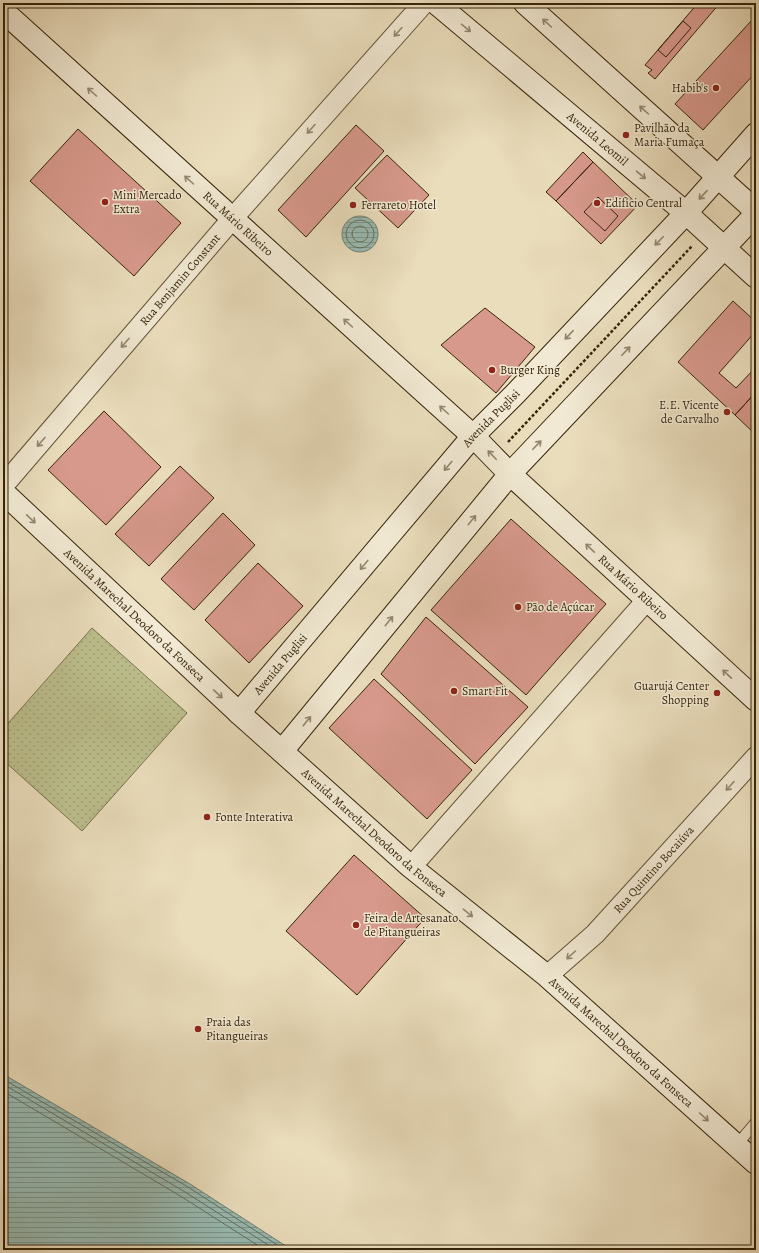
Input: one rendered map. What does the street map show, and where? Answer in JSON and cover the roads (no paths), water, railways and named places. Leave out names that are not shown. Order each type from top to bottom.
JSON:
[{"type":"main road","name":"Avenida Leomil","points":[[436,3],[686,213],[756,277]]},
{"type":"main road","points":[[282,752],[510,474],[724,249],[756,212],[526,3]]},
{"type":"main road","name":"Rua Mário Ribeiro","points":[[3,11],[473,436],[510,474],[756,700]]},
{"type":"main road","name":"Avenida Puglisi","points":[[238,713],[473,436],[516,393],[686,213],[756,134]]},
{"type":"main road","name":"Avenida Marechal Deodoro da Fonseca","points":[[3,492],[238,713],[411,868],[547,976],[756,1163]]},
{"type":"street","name":"Rua Benjamin Constant","points":[[3,486],[232,219],[424,3]]},
{"type":"street","points":[[411,868],[647,600]]},
{"type":"street","name":"Rua Quintino Bocaiúva","points":[[547,976],[594,934],[756,757]]},
{"type":"lane","points":[[736,1146],[756,1122]]},
{"type":"water","points":[[360,216],[370,219],[375,224],[378,234],[375,244],[370,249],[360,252],[350,249],[345,244],[342,234],[345,224],[350,219]]},
{"type":"water","points":[[3,1074],[190,1184],[292,1250],[3,1250]]},
{"type":"place","name":"Habib's","points":[[716,88]]},
{"type":"place","name":"Pavilhão da Maria Fumaça","points":[[626,135]]},
{"type":"place","name":"Mini Mercado Extra","points":[[105,202]]},
{"type":"place","name":"Edifício Central","points":[[597,203]]},
{"type":"place","name":"Ferrareto Hotel","points":[[353,205]]},
{"type":"place","name":"Burger King","points":[[492,370]]},
{"type":"place","name":"E.E. Vicente de Carvalho","points":[[727,412]]},
{"type":"place","name":"Pão de Açúcar","points":[[518,607]]},
{"type":"place","name":"Smart Fit","points":[[454,691]]},
{"type":"place","name":"Guarujá Center Shopping","points":[[717,693]]},
{"type":"place","name":"Fonte Interativa","points":[[207,817]]},
{"type":"place","name":"Feira de Artesanato de Pitangueiras","points":[[356,925]]},
{"type":"place","name":"Praia das Pitangueiras","points":[[198,1029]]}]
